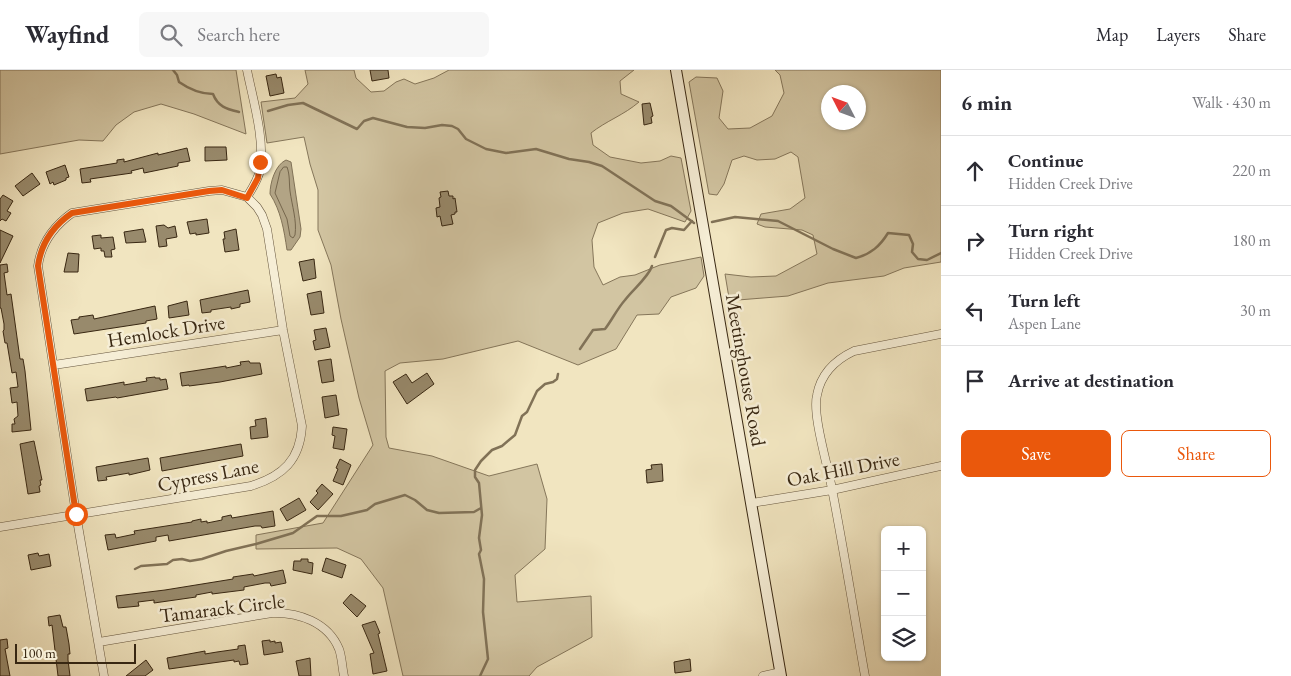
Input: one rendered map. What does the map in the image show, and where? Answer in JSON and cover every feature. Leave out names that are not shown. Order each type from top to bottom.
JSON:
[{"type":"street","points":[[104,676],[76,514],[38,266],[43,246],[54,228],[72,213],[209,191],[222,190],[247,198],[258,178],[260,170],[260,142],[247,70]]},
{"type":"street","name":"Meetinghouse Road","points":[[676,70],[781,674]]},
{"type":"street","name":"Cypress Lane","points":[[0,527],[252,486],[272,479],[290,463],[301,441],[302,426],[283,330],[267,229],[257,207],[247,198]]},
{"type":"street","name":"Hemlock Drive","points":[[54,365],[283,330]]},
{"type":"street","points":[[865,676],[816,403],[819,388],[827,371],[842,357],[854,351],[941,334]]},
{"type":"street","name":"Oak Hill Drive","points":[[752,503],[832,490],[941,466]]},
{"type":"street","name":"Tamarack Circle","points":[[99,642],[272,614],[290,613],[306,618],[328,633],[339,650],[344,676]]},
{"type":"street","points":[[763,676],[781,674]]},
{"type":"shaded area","points":[[0,70],[236,70],[246,134],[194,114],[161,104],[134,112],[116,125],[103,141],[79,140],[0,154]]},
{"type":"shaded area","points":[[305,70],[354,70],[356,78],[371,92],[384,91],[396,82],[404,79],[415,84],[434,78],[449,70],[634,70],[620,81],[621,94],[639,102],[591,133],[593,145],[610,157],[641,163],[660,161],[671,156],[681,158],[691,211],[685,222],[648,209],[623,213],[598,223],[592,240],[594,267],[603,285],[620,277],[635,275],[660,265],[701,257],[704,276],[696,288],[671,297],[659,314],[637,315],[616,349],[578,365],[518,341],[443,359],[400,363],[385,371],[386,437],[389,448],[432,456],[489,476],[537,464],[547,499],[545,549],[515,575],[517,602],[591,596],[592,637],[537,667],[529,676],[403,676],[383,588],[361,559],[337,548],[256,549],[256,535],[323,523],[373,445],[359,398],[331,265],[318,230],[318,190],[304,137],[267,143],[261,102],[295,98],[308,84]]},
{"type":"shaded area","points":[[775,70],[941,70],[941,262],[904,268],[884,276],[828,283],[788,296],[738,300],[729,298],[725,274],[751,277],[776,276],[817,254],[813,235],[802,230],[765,227],[757,224],[761,214],[790,209],[805,198],[798,157],[791,152],[775,159],[757,160],[744,156],[732,160],[724,184],[717,195],[709,194],[689,82],[696,77],[717,78],[723,91],[719,118],[728,129],[750,128],[772,116],[784,93],[780,75]]},
{"type":"water","points":[[286,160],[291,162],[301,229],[300,237],[291,250],[287,250],[279,214],[270,194],[274,175],[282,162]]},
{"type":"building","points":[[370,70],[388,70],[389,78],[372,81]]},
{"type":"building","points":[[276,74],[277,78],[281,77],[284,93],[270,96],[266,76]]},
{"type":"building","points":[[650,103],[653,116],[651,117],[652,123],[644,125],[642,104]]},
{"type":"building","points":[[205,147],[226,147],[227,160],[205,161]]},
{"type":"building","points":[[187,148],[190,161],[178,163],[178,166],[144,173],[143,168],[131,171],[132,173],[90,179],[91,182],[82,183],[80,169],[117,163],[117,160],[124,159],[124,162]]},
{"type":"building","points":[[65,165],[69,177],[54,185],[53,182],[50,184],[46,172]]},
{"type":"building","points":[[32,173],[40,184],[23,196],[15,186]]},
{"type":"building","points":[[448,191],[449,196],[453,196],[453,199],[455,198],[457,212],[451,215],[453,224],[442,226],[440,216],[437,217],[436,208],[440,207],[440,192]]},
{"type":"building","points":[[3,195],[13,201],[7,211],[11,213],[6,221],[2,219],[0,221],[0,199]]},
{"type":"building","points":[[207,219],[209,233],[190,234],[187,222]]},
{"type":"building","points":[[164,225],[168,228],[175,226],[177,237],[166,239],[167,246],[159,247],[156,226]]},
{"type":"building","points":[[143,229],[146,242],[126,243],[124,232]]},
{"type":"building","points":[[236,229],[239,250],[225,252],[224,232]]},
{"type":"building","points":[[0,230],[13,236],[0,263]]},
{"type":"building","points":[[101,235],[101,238],[113,237],[115,249],[111,250],[112,257],[105,257],[104,251],[101,251],[101,248],[94,249],[92,236]]},
{"type":"building","points":[[68,253],[79,254],[78,272],[64,272]]},
{"type":"building","points":[[314,259],[316,278],[303,281],[299,262]]},
{"type":"building","points":[[7,264],[8,272],[4,273],[7,295],[11,294],[20,359],[23,359],[31,430],[12,432],[12,424],[15,424],[14,419],[18,416],[17,402],[12,403],[10,388],[18,387],[16,372],[12,373],[7,343],[5,343],[4,324],[0,308],[0,265]]},
{"type":"building","points":[[248,290],[250,302],[240,304],[240,307],[211,310],[211,312],[202,313],[200,300]]},
{"type":"building","points":[[321,291],[324,313],[311,315],[307,294]]},
{"type":"building","points":[[187,301],[189,315],[169,318],[168,306]]},
{"type":"building","points":[[155,306],[157,319],[146,321],[146,323],[74,334],[71,320],[79,319],[79,317],[93,315],[94,319]]},
{"type":"building","points":[[326,328],[330,347],[315,350],[313,341],[316,340],[314,330]]},
{"type":"building","points":[[331,359],[334,381],[322,383],[318,361]]},
{"type":"building","points":[[249,361],[250,363],[260,363],[262,374],[220,382],[182,386],[180,373],[226,366],[226,368],[241,365],[240,362]]},
{"type":"building","points":[[427,373],[434,384],[407,404],[393,382],[406,374],[412,383]]},
{"type":"building","points":[[146,378],[160,378],[160,380],[166,379],[168,389],[87,401],[85,389],[124,382],[124,385],[147,381]]},
{"type":"building","points":[[336,395],[339,415],[325,418],[322,397]]},
{"type":"building","points":[[266,418],[268,437],[251,439],[250,427],[256,426],[255,420]]},
{"type":"building","points":[[333,427],[347,429],[344,450],[333,448],[335,436],[332,435]]},
{"type":"building","points":[[34,441],[42,480],[40,480],[41,485],[39,486],[40,492],[28,494],[20,444]]},
{"type":"building","points":[[241,444],[243,456],[162,471],[160,458]]},
{"type":"building","points":[[148,458],[150,470],[129,475],[129,473],[106,477],[107,480],[98,481],[96,467]]},
{"type":"building","points":[[340,459],[351,465],[343,485],[333,481]]},
{"type":"building","points":[[662,464],[663,481],[647,483],[646,470],[652,469],[651,465]]},
{"type":"building","points":[[322,484],[333,494],[318,510],[310,502],[318,493],[316,491]]},
{"type":"building","points":[[299,498],[306,510],[287,521],[280,509]]},
{"type":"building","points":[[273,511],[275,526],[262,528],[261,526],[255,526],[169,541],[168,535],[156,537],[156,541],[108,550],[105,535],[115,534],[116,538],[135,534],[134,531],[201,519],[201,522],[207,521],[207,523],[222,520],[222,517],[231,515],[232,518]]},
{"type":"building","points":[[38,553],[39,556],[49,554],[51,566],[31,570],[28,555]]},
{"type":"building","points":[[326,558],[346,565],[342,578],[322,571]]},
{"type":"building","points":[[301,559],[308,559],[308,562],[313,563],[312,574],[293,570],[294,561],[301,561]]},
{"type":"building","points":[[283,570],[286,583],[271,586],[270,583],[265,583],[244,587],[244,590],[212,594],[212,592],[196,595],[196,597],[154,603],[154,600],[138,602],[139,606],[118,608],[116,596],[165,590]]},
{"type":"building","points":[[351,594],[366,606],[357,617],[343,603]]},
{"type":"building","points":[[60,615],[63,627],[66,627],[69,644],[70,676],[58,676],[52,625],[49,626],[48,617]]},
{"type":"building","points":[[375,621],[380,633],[378,634],[387,671],[373,674],[370,654],[374,653],[362,625]]},
{"type":"building","points":[[7,639],[8,648],[5,649],[10,676],[0,676],[0,640]]},
{"type":"building","points":[[270,640],[270,642],[275,641],[275,643],[281,642],[283,652],[264,655],[262,641]]},
{"type":"building","points":[[245,645],[248,664],[240,665],[239,661],[234,662],[234,660],[169,669],[167,658],[205,651],[205,654],[238,649],[238,646]]},
{"type":"building","points":[[310,658],[311,676],[299,676],[296,661]]},
{"type":"building","points":[[690,659],[691,671],[675,673],[674,662]]},
{"type":"building","points":[[146,660],[153,670],[145,676],[126,676]]},
{"type":"waterway","points":[[173,70],[179,82],[183,85],[200,92],[213,94],[220,105],[239,112]]},
{"type":"waterway","points":[[268,111],[303,103],[357,129],[364,121],[373,118],[407,127],[452,126],[458,129],[466,139],[486,149],[506,153],[536,149],[569,159],[589,162],[602,166],[655,201],[671,206],[694,223]]},
{"type":"waterway","points":[[712,222],[735,217],[778,221],[833,249],[856,258],[875,249],[888,233],[909,235],[913,244],[912,252],[918,259],[927,260],[941,253]]},
{"type":"waterway","points":[[655,257],[666,230],[672,228],[684,230],[692,221]]},
{"type":"waterway","points":[[580,349],[593,330],[605,329],[622,303],[644,279],[652,266]]},
{"type":"waterway","points":[[480,676],[488,659],[483,612],[484,579],[479,554],[481,550],[479,538],[482,515],[479,483],[475,477],[475,470],[492,450],[502,446],[515,435],[522,416],[527,412],[537,391],[545,384],[557,379],[558,374]]},
{"type":"waterway","points":[[135,569],[141,566],[167,564],[173,560],[182,559],[190,561],[202,559],[293,533],[317,516],[341,516],[367,510],[375,504],[405,495],[415,500],[427,510],[439,513],[474,512],[481,508]]},
{"type":"route","points":[[76,514],[38,266],[43,246],[54,228],[72,213],[209,191],[222,190],[247,198],[258,178],[260,162]]}]
